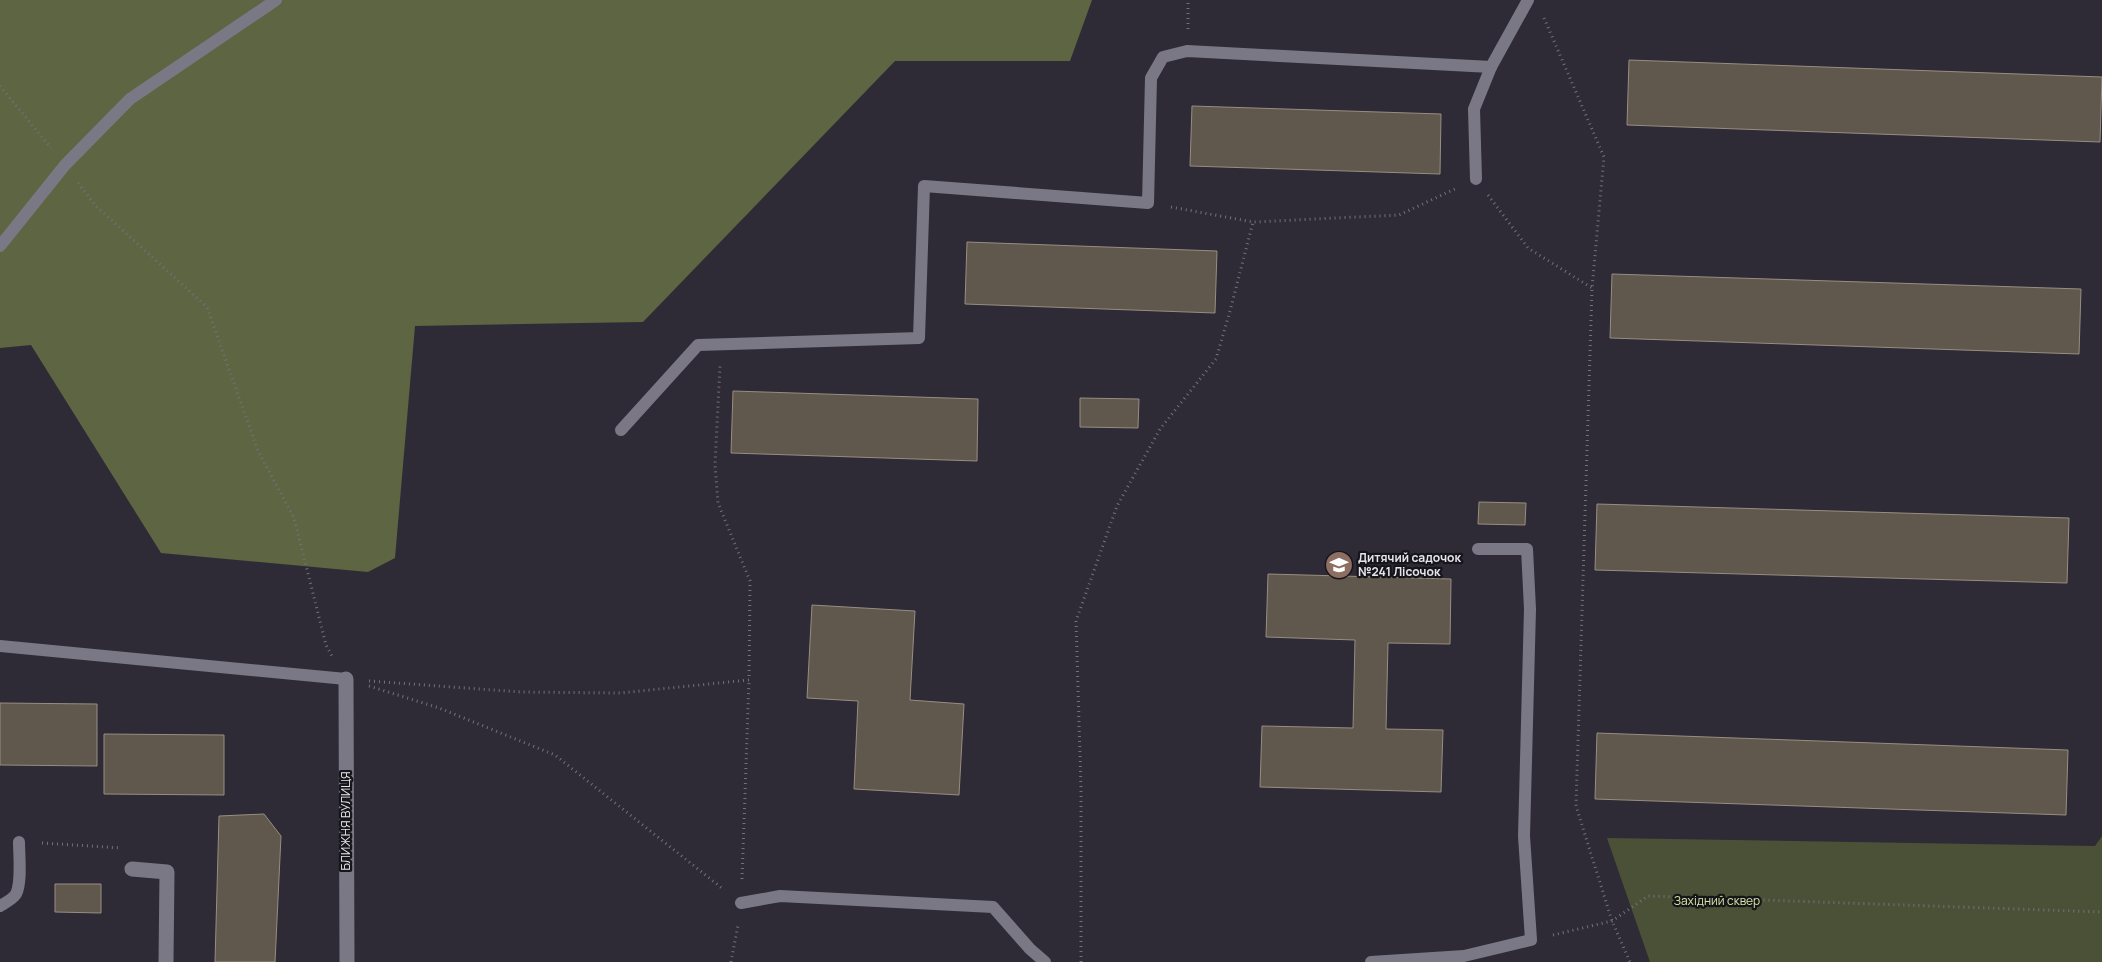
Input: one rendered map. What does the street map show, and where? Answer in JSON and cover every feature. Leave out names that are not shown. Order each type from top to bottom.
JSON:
[{"type":"street","name":"БЛИЖНЯ ВУЛИЦЯ","points":[[346,679],[347,962]]},
{"type":"street","points":[[132,869],[167,872],[166,962]]},
{"type":"lane","points":[[0,246],[65,165],[130,99],[276,0]]},
{"type":"lane","points":[[1476,179],[1474,109],[1491,67],[1528,0]]},
{"type":"lane","points":[[621,430],[698,345],[919,338],[924,186],[1148,203],[1151,78],[1163,57],[1188,51],[1491,67]]},
{"type":"lane","points":[[1371,962],[1464,956],[1531,940],[1524,836],[1530,609],[1527,549],[1478,548]]},
{"type":"lane","points":[[0,646],[346,679]]},
{"type":"lane","points":[[0,906],[16,894],[19,882],[19,842]]},
{"type":"lane","points":[[741,903],[780,896],[993,907],[1045,962]]},
{"type":"path","points":[[1188,0],[1188,51]]},
{"type":"path","points":[[1544,18],[1604,157],[1592,288],[1576,806],[1612,921],[1630,962]]},
{"type":"path","points":[[0,86],[97,207],[207,307],[258,451],[294,518],[326,645],[346,679],[439,708],[555,755],[741,903]]},
{"type":"path","points":[[1148,203],[1253,222],[1399,215],[1476,179],[1528,248],[1592,288]]},
{"type":"path","points":[[1082,962],[1082,788],[1076,621],[1117,506],[1160,429],[1216,359],[1253,222]]},
{"type":"path","points":[[722,345],[715,465],[718,503],[750,581],[749,680],[741,903],[731,962]]},
{"type":"path","points":[[346,679],[521,692],[620,692],[749,680]]},
{"type":"path","points":[[19,842],[123,848],[132,869]]},
{"type":"path","points":[[1531,940],[1612,921],[1648,896],[2102,912]]},
{"type":"green space","points":[[0,0],[1092,0],[1070,61],[895,61],[643,322],[415,326],[395,558],[368,572],[161,553],[31,345],[0,348]]},
{"type":"green space","name":"Західний сквер","points":[[2102,836],[2102,962],[1650,962],[1607,838],[2095,846]]},
{"type":"building","points":[[1629,60],[2102,77],[2100,142],[1627,125]]},
{"type":"building","points":[[1192,106],[1441,114],[1440,174],[1190,166]]},
{"type":"building","points":[[967,242],[1217,251],[1215,313],[965,304]]},
{"type":"building","points":[[1612,274],[2081,289],[2079,354],[1610,338]]},
{"type":"building","points":[[733,391],[978,399],[977,461],[731,453]]},
{"type":"building","points":[[1080,398],[1139,399],[1138,428],[1080,427]]},
{"type":"building","points":[[1479,502],[1526,503],[1525,525],[1478,524]]},
{"type":"building","points":[[1597,504],[2069,518],[2067,583],[1595,570]]},
{"type":"building","points":[[1268,574],[1451,579],[1450,644],[1388,643],[1386,729],[1443,730],[1441,792],[1260,787],[1262,726],[1353,728],[1355,640],[1266,637]]},
{"type":"building","points":[[812,605],[915,611],[910,700],[964,704],[959,795],[854,789],[858,701],[807,698]]},
{"type":"building","points":[[0,703],[97,704],[97,766],[0,765]]},
{"type":"building","points":[[1597,733],[2068,750],[2066,815],[1595,799]]},
{"type":"building","points":[[104,734],[224,735],[224,795],[104,794]]},
{"type":"building","points":[[264,814],[281,836],[275,962],[215,962],[219,816]]},
{"type":"building","points":[[55,884],[101,884],[101,913],[55,912]]},
{"type":"place","name":"Дитячий садочок №241 Лісочок","points":[[1339,565]]}]
